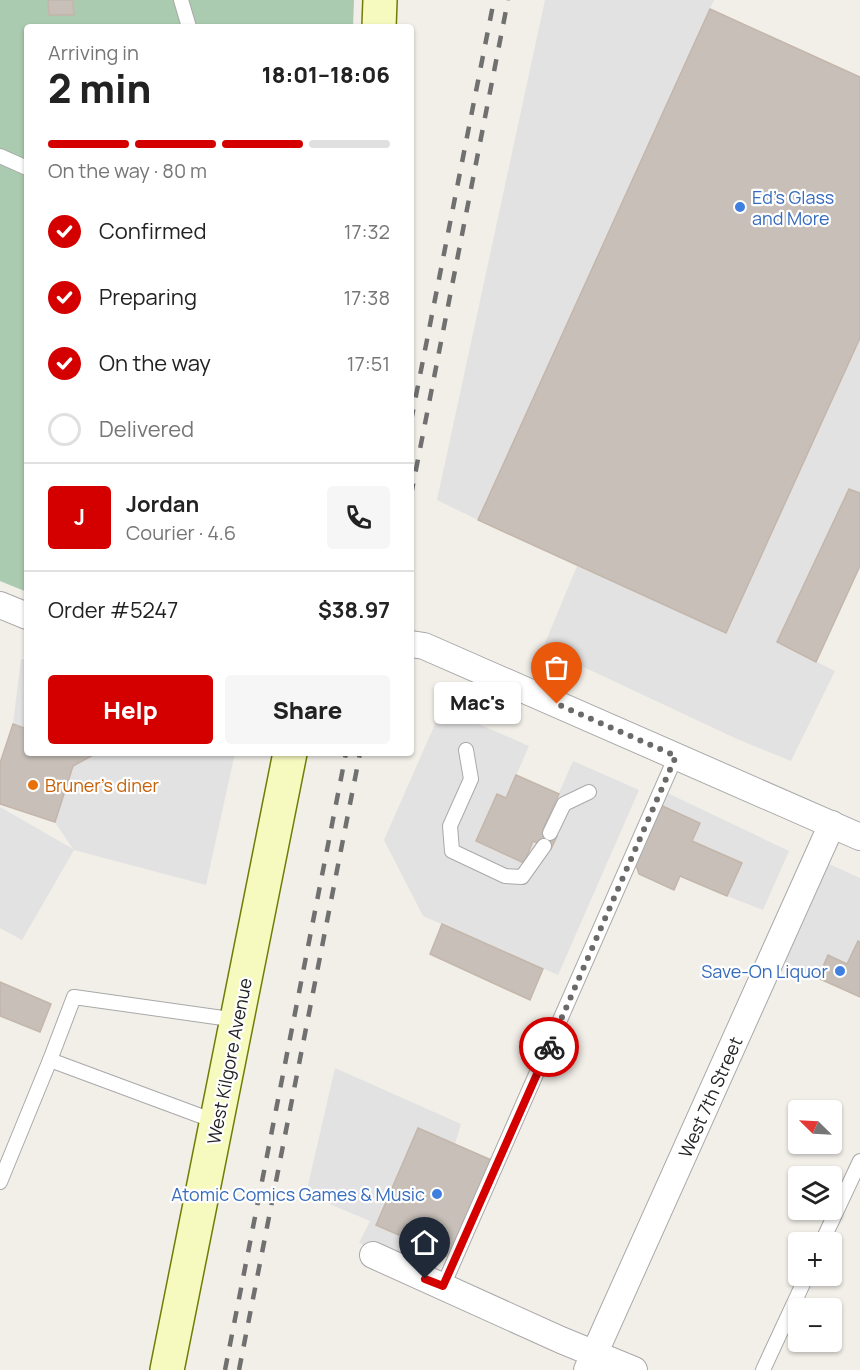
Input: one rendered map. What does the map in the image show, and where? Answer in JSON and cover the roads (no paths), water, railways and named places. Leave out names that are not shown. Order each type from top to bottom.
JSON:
[{"type":"main road","points":[[379,24],[380,0]]},
{"type":"main road","name":"West Kilgore Avenue","points":[[167,1370],[289,756]]},
{"type":"street","points":[[414,644],[424,646],[860,837]]},
{"type":"street","name":"West 7th Street","points":[[591,1362],[832,824]]},
{"type":"street","points":[[373,1255],[443,1286],[591,1362],[634,1370]]},
{"type":"lane","points":[[181,0],[188,24]]},
{"type":"lane","points":[[0,156],[24,167]]},
{"type":"lane","points":[[466,750],[471,779],[450,826],[452,851],[505,876],[522,877],[547,839],[564,804],[589,792]]},
{"type":"lane","points":[[443,1286],[676,756]]},
{"type":"lane","points":[[0,1182],[74,997],[237,1020]]},
{"type":"lane","points":[[50,1060],[217,1122]]},
{"type":"lane","points":[[827,1232],[860,1161]]},
{"type":"lane","points":[[763,1370],[802,1286]]},
{"type":"railway","points":[[414,406],[494,0]]},
{"type":"railway","points":[[414,480],[508,0]]},
{"type":"railway","points":[[225,1370],[345,756]]},
{"type":"railway","points":[[239,1370],[359,756]]},
{"type":"place","name":"Ed's Glass and More","points":[[740,207]]},
{"type":"place","name":"Mac's","points":[[557,704]]},
{"type":"place","name":"Bruner's diner","points":[[33,785]]},
{"type":"place","name":"Save-On Liquor","points":[[840,971]]},
{"type":"place","name":"Atomic Comics Games & Music","points":[[437,1194]]}]
